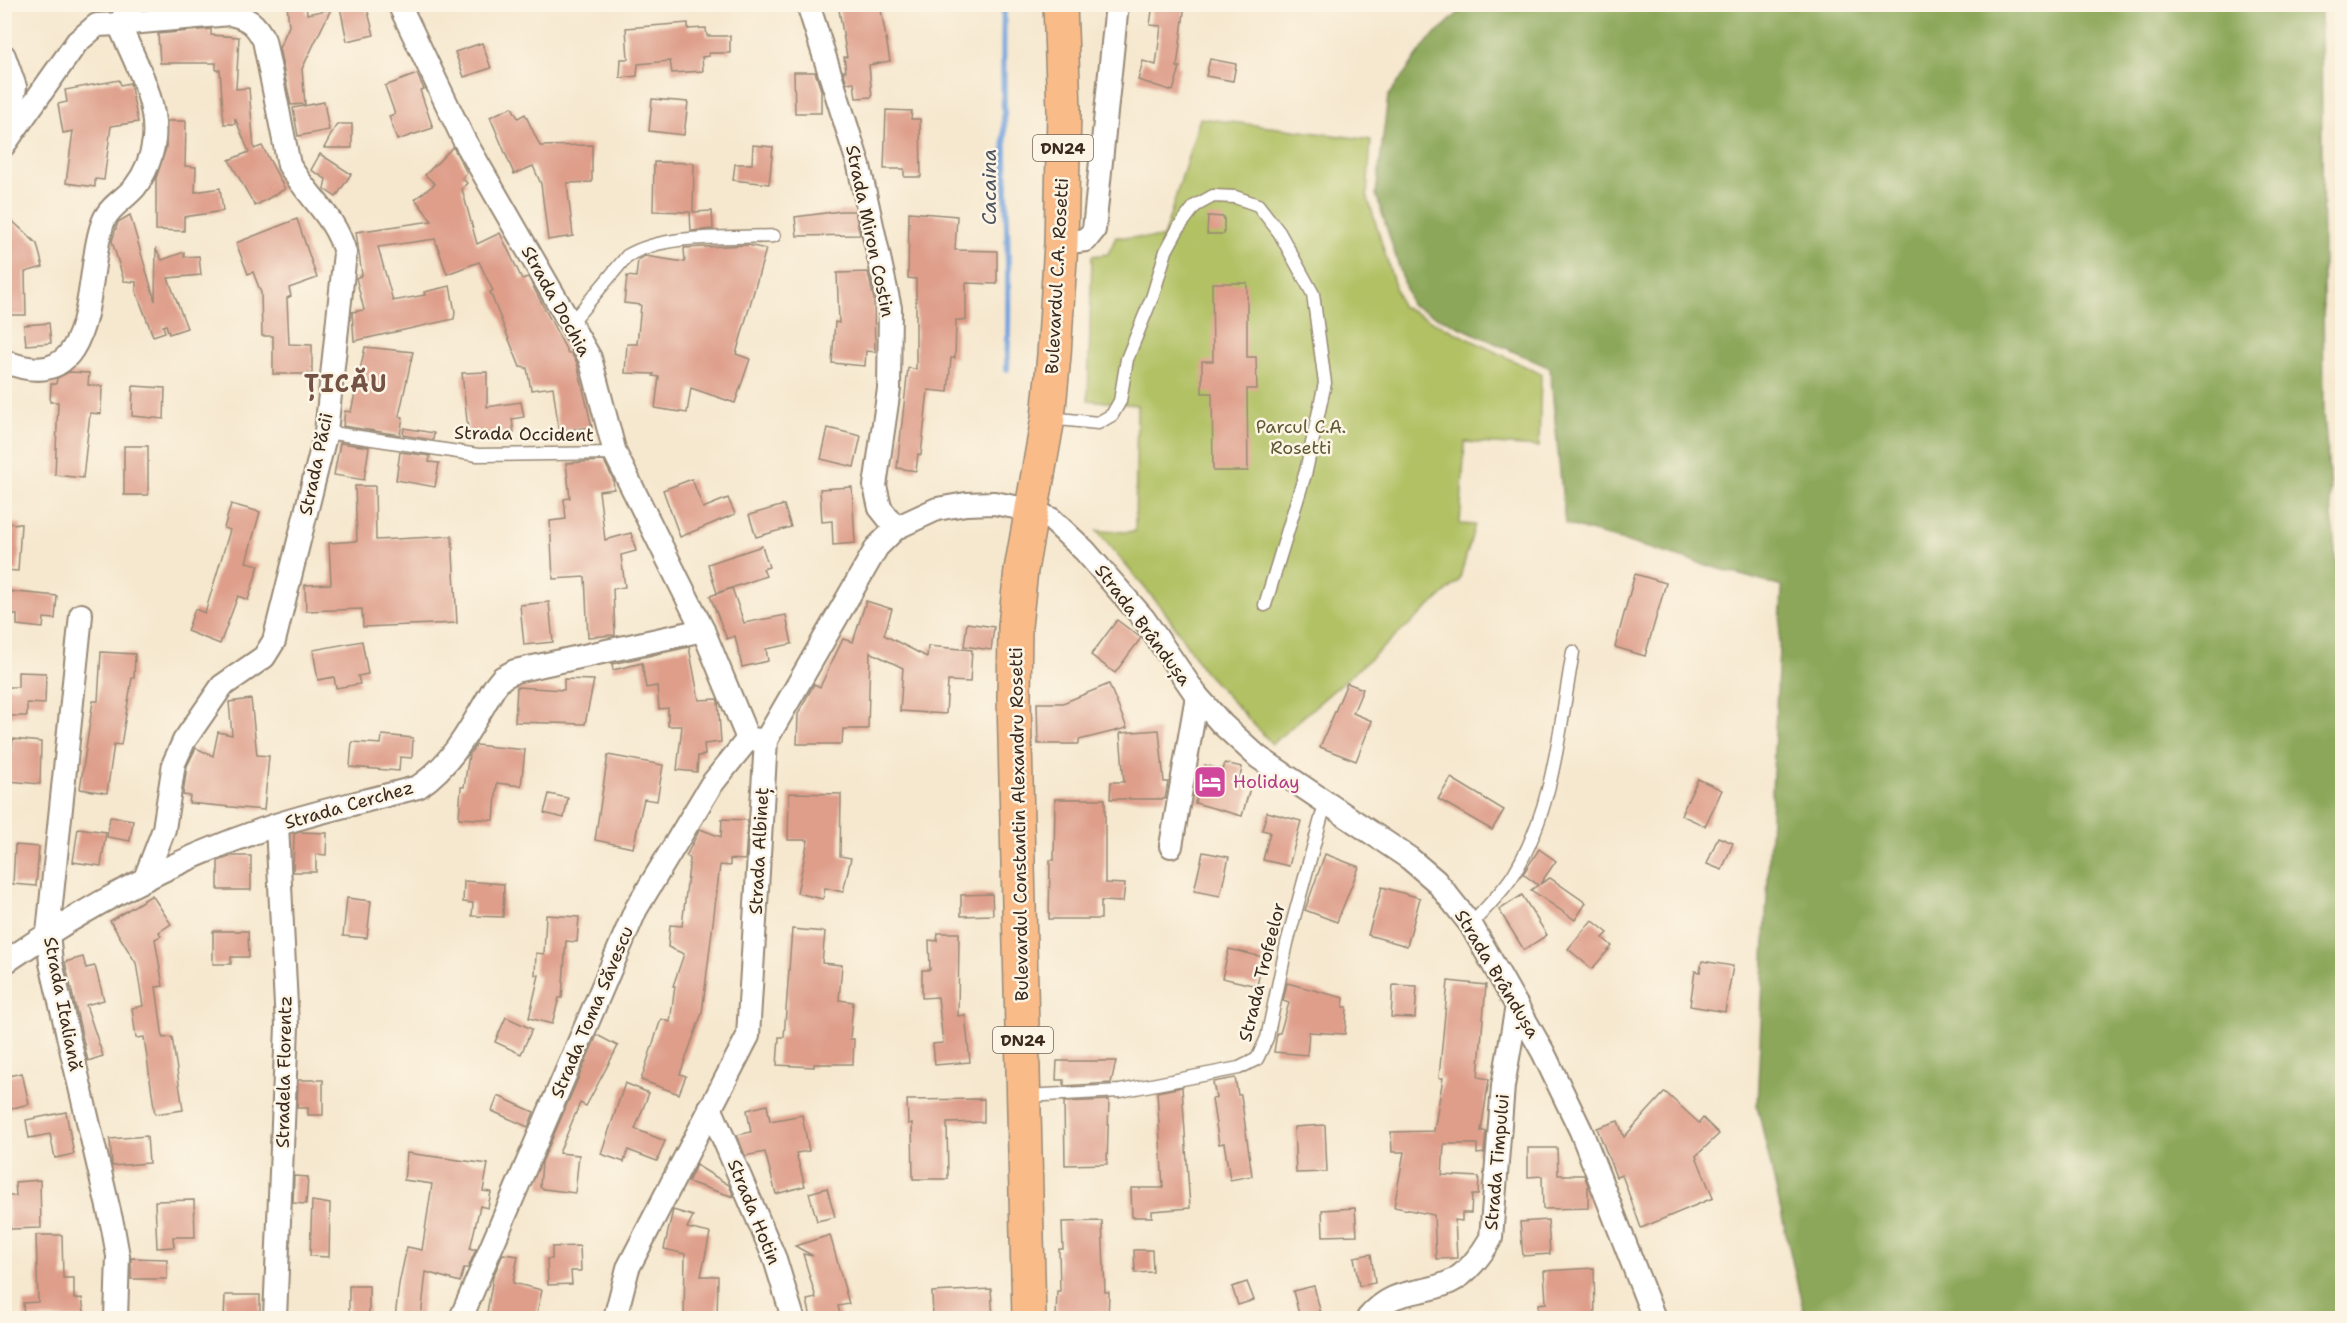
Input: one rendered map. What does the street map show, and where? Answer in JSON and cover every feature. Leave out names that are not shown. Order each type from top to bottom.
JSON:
[{"type":"main road","name":"Bulevardul C.A. Rosetti","points":[[1030,510],[1048,418],[1061,243],[1064,110],[1060,4]]},
{"type":"main road","name":"Bulevardul Constantin Alexandru Rosetti","points":[[1029,1318],[1014,698],[1015,626],[1030,510]]},
{"type":"street","points":[[4,361],[31,368],[48,367],[64,359],[74,348],[85,324],[99,233],[106,216],[136,186],[149,162],[154,140],[151,101],[119,24],[132,4]]},
{"type":"street","name":"Strada Dochia","points":[[399,4],[463,138],[590,358],[615,453],[757,739]]},
{"type":"street","name":"Strada Miron Costin","points":[[808,4],[859,166],[890,308],[889,389],[875,486],[880,508],[896,528]]},
{"type":"street","points":[[1061,243],[1086,240],[1094,230],[1117,4]]},
{"type":"street","name":"Strada Păcii","points":[[5,145],[77,42],[97,25],[230,14],[245,17],[256,25],[264,40],[289,165],[298,181],[330,217],[341,237],[345,253],[326,432],[274,641],[264,657],[222,686],[184,741],[174,763],[164,829],[146,876]]},
{"type":"street","points":[[4,56],[15,87],[5,145]]},
{"type":"street","name":"Strada Albineț","points":[[615,1318],[628,1268],[748,1036],[757,739],[877,547],[896,528],[937,509],[966,504],[994,503],[1030,510]]},
{"type":"street","name":"Strada Brândușa","points":[[1030,510],[1063,527],[1086,550],[1144,619],[1197,696],[1258,757],[1325,804],[1409,858],[1436,881],[1471,925],[1517,1006],[1581,1131],[1654,1318]]},
{"type":"street","name":"Strada Italiană","points":[[81,615],[48,933],[51,963],[118,1256],[116,1318]]},
{"type":"street","name":"Strada Cerchez","points":[[4,963],[48,933],[146,876],[277,825],[418,787],[453,756],[494,688],[502,678],[515,671],[703,630]]},
{"type":"street","points":[[1171,846],[1197,696]]},
{"type":"street","name":"Strada Toma Săvescu","points":[[461,1318],[636,909],[711,785],[757,739]]},
{"type":"street","name":"Stradela Florentz","points":[[275,1318],[287,1026],[277,825]]},
{"type":"street","name":"Strada Timpului","points":[[1368,1318],[1378,1307],[1394,1296],[1449,1282],[1460,1275],[1484,1251],[1491,1238],[1503,1086],[1517,1006]]},
{"type":"street","name":"Strada Hotin","points":[[710,1107],[775,1259],[793,1318]]},
{"type":"lane","points":[[1048,418],[1098,423],[1112,415],[1120,401],[1127,359],[1153,295],[1166,251],[1179,227],[1195,206],[1213,196],[1236,197],[1258,205],[1279,232],[1313,294],[1325,383],[1306,471],[1265,605]]},
{"type":"lane","points":[[571,323],[627,256],[639,249],[659,242],[774,236]]},
{"type":"lane","name":"Strada Occident","points":[[326,432],[478,455],[615,453]]},
{"type":"lane","points":[[1471,925],[1514,873],[1534,831],[1554,764],[1573,652]]},
{"type":"lane","name":"Strada Trofeelor","points":[[1025,1096],[1120,1091],[1239,1068],[1257,1059],[1267,1038],[1287,943],[1325,804]]},
{"type":"green space","points":[[1467,5],[2321,5],[2324,412],[2342,642],[2342,1318],[1805,1318],[1757,1105],[1782,587],[1565,524],[1550,368],[1411,305],[1376,194],[1388,96],[1428,41]]},
{"type":"green space","name":"Parcul C.A. Rosetti","points":[[1200,118],[1371,140],[1367,195],[1401,306],[1541,374],[1539,447],[1465,442],[1460,524],[1475,525],[1459,581],[1272,744],[1204,671],[1165,612],[1097,531],[1135,532],[1137,405],[1088,400],[1092,256],[1108,254],[1116,237],[1163,238]]},
{"type":"building","points":[[287,4],[306,4],[307,14],[331,9],[302,69],[305,104],[291,105],[279,48],[289,26]]},
{"type":"building","points":[[350,4],[366,4],[374,35],[347,41],[340,7]]},
{"type":"building","points":[[838,4],[880,4],[890,61],[869,65],[872,97],[856,98],[854,82],[847,83],[843,71],[846,71],[844,57],[847,57]]},
{"type":"building","points":[[1153,4],[1185,4],[1177,67],[1180,67],[1173,91],[1138,80],[1143,61],[1156,65],[1161,26],[1150,25]]},
{"type":"building","points":[[688,23],[688,29],[706,28],[707,36],[730,36],[730,53],[709,53],[709,56],[702,57],[703,71],[672,73],[670,61],[638,64],[637,76],[620,78],[621,59],[628,59],[626,28]]},
{"type":"building","points":[[211,29],[211,35],[239,37],[236,89],[249,88],[254,149],[262,146],[285,189],[255,206],[229,160],[249,152],[235,118],[235,124],[224,124],[220,70],[216,70],[216,63],[160,63],[158,34]]},
{"type":"building","points":[[482,43],[491,68],[464,77],[455,52]]},
{"type":"building","points":[[1210,59],[1236,64],[1233,81],[1206,76]]},
{"type":"building","points":[[794,72],[815,72],[821,90],[821,113],[795,113]]},
{"type":"building","points":[[417,74],[424,89],[420,90],[433,128],[397,140],[389,116],[395,114],[385,86]]},
{"type":"building","points":[[119,80],[121,85],[130,83],[138,122],[111,126],[104,180],[95,179],[95,187],[66,183],[73,131],[63,133],[58,104],[67,102],[65,90]]},
{"type":"building","points":[[652,99],[688,102],[684,135],[649,131]]},
{"type":"building","points":[[324,102],[329,130],[298,136],[293,108]]},
{"type":"building","points":[[512,107],[518,118],[525,114],[540,146],[592,145],[592,182],[567,183],[573,236],[548,240],[541,184],[533,166],[514,174],[490,117]]},
{"type":"building","points":[[886,110],[912,111],[911,119],[920,119],[921,177],[904,177],[904,169],[884,169]]},
{"type":"building","points":[[167,121],[186,121],[185,166],[196,167],[195,192],[220,188],[223,211],[184,217],[184,231],[156,230],[156,178],[166,148]]},
{"type":"building","points":[[337,124],[352,124],[352,148],[324,148]]},
{"type":"building","points":[[753,145],[773,147],[769,184],[733,180],[735,164],[752,164]]},
{"type":"building","points":[[453,147],[467,173],[462,178],[467,183],[462,189],[477,244],[500,233],[522,279],[528,277],[568,353],[571,353],[577,363],[592,427],[559,431],[553,387],[531,390],[527,368],[520,367],[490,292],[493,291],[479,262],[447,274],[435,239],[378,247],[393,301],[425,295],[424,292],[450,286],[455,312],[454,319],[354,341],[352,312],[364,310],[356,278],[362,275],[356,232],[432,221],[415,199],[435,184],[425,175]]},
{"type":"building","points":[[320,154],[351,174],[336,197],[324,189],[326,179],[311,170]]},
{"type":"building","points":[[654,162],[694,163],[693,212],[712,211],[713,229],[691,231],[690,212],[653,211]]},
{"type":"building","points":[[855,211],[860,235],[797,236],[795,217]]},
{"type":"building","points":[[909,212],[957,216],[955,250],[997,251],[997,284],[966,283],[966,320],[956,320],[955,358],[951,358],[948,392],[928,390],[921,455],[918,454],[916,471],[897,468],[908,368],[916,369],[916,279],[908,278]]},
{"type":"building","points":[[4,213],[37,244],[43,267],[25,272],[26,315],[4,315]]},
{"type":"building","points":[[130,215],[155,301],[156,249],[162,260],[184,252],[184,257],[199,256],[201,275],[168,278],[187,328],[169,334],[166,325],[163,326],[165,332],[153,336],[136,291],[136,282],[124,281],[112,241],[118,222]]},
{"type":"building","points":[[1208,216],[1224,217],[1224,234],[1207,234]]},
{"type":"building","points":[[297,219],[317,278],[289,288],[291,296],[287,298],[289,344],[312,345],[312,374],[273,374],[273,336],[262,336],[261,293],[253,272],[248,274],[236,243]]},
{"type":"building","points":[[748,245],[766,249],[736,354],[750,359],[735,403],[691,388],[687,413],[655,408],[659,377],[653,376],[654,374],[625,373],[627,344],[637,344],[641,305],[624,303],[627,276],[636,277],[638,260],[645,256],[685,262],[684,248]]},
{"type":"building","points":[[868,272],[874,300],[875,352],[866,351],[865,366],[832,363],[835,322],[839,323],[837,273]]},
{"type":"building","points":[[1212,283],[1247,283],[1247,357],[1256,357],[1257,389],[1247,389],[1248,471],[1213,471],[1212,393],[1202,393],[1202,361],[1213,361]]},
{"type":"building","points":[[49,323],[51,343],[26,345],[24,325]]},
{"type":"building","points":[[365,347],[413,352],[399,416],[403,417],[400,435],[343,426],[345,411],[351,412]]},
{"type":"building","points":[[69,372],[89,373],[88,385],[102,386],[101,414],[90,413],[83,478],[55,475],[58,402],[50,402],[51,384],[56,384],[57,378]]},
{"type":"building","points":[[487,372],[487,407],[521,402],[524,417],[512,419],[514,433],[469,440],[462,373]]},
{"type":"building","points":[[133,386],[165,388],[164,419],[132,416]]},
{"type":"building","points":[[404,428],[434,433],[433,440],[403,435]]},
{"type":"building","points":[[828,428],[861,436],[854,467],[821,459]]},
{"type":"building","points":[[340,443],[369,447],[364,480],[334,475]]},
{"type":"building","points":[[124,446],[148,446],[148,495],[124,495]]},
{"type":"building","points":[[400,452],[430,456],[429,462],[439,463],[435,487],[396,480]]},
{"type":"building","points":[[604,461],[613,479],[614,489],[599,491],[605,540],[631,533],[636,551],[621,555],[625,587],[613,589],[615,635],[588,637],[585,577],[553,579],[550,521],[566,519],[564,499],[570,498],[566,463]]},
{"type":"building","points":[[692,479],[703,508],[728,498],[735,514],[680,537],[663,490]]},
{"type":"building","points":[[355,486],[375,486],[376,540],[452,536],[457,623],[363,627],[362,609],[306,611],[305,585],[331,584],[329,543],[357,541]]},
{"type":"building","points":[[852,487],[855,543],[833,545],[832,521],[822,522],[820,489]]},
{"type":"building","points":[[231,504],[260,512],[246,562],[259,565],[248,600],[238,596],[220,644],[187,631],[195,609],[205,613],[230,530],[224,528]]},
{"type":"building","points":[[784,505],[791,527],[756,537],[749,515]]},
{"type":"building","points":[[4,523],[21,524],[18,571],[4,570]]},
{"type":"building","points":[[762,546],[769,567],[763,569],[766,576],[717,593],[708,564]]},
{"type":"building","points":[[1635,574],[1666,583],[1645,656],[1615,647]]},
{"type":"building","points":[[732,588],[744,623],[786,615],[792,644],[766,649],[768,661],[742,667],[735,636],[727,639],[710,596]]},
{"type":"building","points":[[6,591],[57,596],[55,619],[44,618],[43,628],[17,625],[17,615],[4,614]]},
{"type":"building","points":[[866,601],[892,609],[884,635],[927,657],[928,646],[972,650],[970,682],[948,681],[946,714],[900,711],[903,668],[870,652],[868,729],[843,729],[842,744],[797,744],[798,714],[814,684],[820,687],[843,639],[853,642]]},
{"type":"building","points":[[549,602],[553,642],[524,645],[520,605]]},
{"type":"building","points":[[1117,620],[1141,638],[1115,673],[1091,655]]},
{"type":"building","points":[[967,623],[994,627],[991,650],[964,646]]},
{"type":"building","points":[[362,641],[368,674],[358,676],[360,684],[336,688],[334,677],[318,680],[313,650]]},
{"type":"building","points":[[689,647],[699,700],[717,699],[718,701],[721,742],[704,744],[705,755],[698,756],[697,772],[677,770],[682,726],[668,726],[668,708],[659,709],[657,686],[646,688],[642,663],[613,670],[612,664]]},
{"type":"building","points":[[101,652],[135,654],[134,678],[132,678],[121,745],[114,744],[107,793],[80,789],[93,701],[98,701]]},
{"type":"building","points":[[18,672],[46,673],[45,704],[27,703],[27,716],[4,716],[4,687],[18,687]]},
{"type":"building","points":[[564,679],[594,680],[585,724],[515,722],[517,687],[564,690]]},
{"type":"building","points":[[1347,683],[1363,689],[1353,713],[1372,721],[1356,761],[1320,747]]},
{"type":"building","points":[[1109,684],[1127,728],[1079,740],[1079,744],[1038,744],[1037,703],[1063,703]]},
{"type":"building","points":[[251,699],[257,755],[269,756],[264,810],[189,803],[190,796],[183,795],[187,766],[196,748],[213,756],[218,732],[232,735],[229,702]]},
{"type":"building","points":[[1159,730],[1164,782],[1168,782],[1165,799],[1110,799],[1111,782],[1124,782],[1120,733]]},
{"type":"building","points":[[382,735],[413,738],[412,758],[400,757],[399,771],[350,767],[352,742],[381,744]]},
{"type":"building","points":[[13,739],[41,742],[40,784],[9,781]]},
{"type":"building","points":[[476,745],[525,750],[521,786],[497,783],[494,820],[459,818],[461,787],[464,787],[469,755]]},
{"type":"building","points":[[608,755],[663,765],[657,801],[644,799],[633,848],[595,840]]},
{"type":"building","points":[[1225,763],[1242,767],[1240,778],[1252,781],[1242,816],[1195,803],[1205,765],[1223,770]]},
{"type":"building","points":[[1451,778],[1504,810],[1492,830],[1438,799]]},
{"type":"building","points":[[1698,779],[1722,790],[1705,826],[1681,815]]},
{"type":"building","points":[[789,793],[841,794],[840,856],[851,858],[843,892],[825,888],[823,899],[797,893],[808,840],[788,840]]},
{"type":"building","points":[[549,794],[568,798],[564,818],[544,813]]},
{"type":"building","points":[[1055,799],[1105,799],[1105,883],[1125,884],[1123,902],[1101,901],[1101,919],[1049,919],[1050,860],[1054,860]]},
{"type":"building","points":[[1267,812],[1301,821],[1289,866],[1263,860],[1270,832],[1262,830]]},
{"type":"building","points":[[110,817],[133,820],[130,841],[107,837]]},
{"type":"building","points":[[722,819],[748,820],[745,860],[730,859],[730,866],[720,865],[702,1013],[680,1074],[686,1076],[679,1094],[641,1080],[661,1019],[670,1022],[675,986],[673,986],[684,954],[668,947],[670,925],[682,926],[690,858],[686,856],[700,829],[721,837]]},
{"type":"building","points":[[78,828],[106,832],[101,866],[73,862]]},
{"type":"building","points":[[299,832],[327,833],[326,855],[316,854],[316,872],[293,872],[294,834]]},
{"type":"building","points":[[1718,837],[1733,843],[1722,870],[1707,864]]},
{"type":"building","points":[[15,845],[39,847],[36,886],[13,884]]},
{"type":"building","points":[[1539,849],[1556,861],[1540,884],[1550,878],[1586,903],[1575,920],[1531,890],[1538,885],[1523,874]]},
{"type":"building","points":[[1203,852],[1229,857],[1220,896],[1194,891]]},
{"type":"building","points":[[1325,854],[1359,867],[1337,922],[1305,910]]},
{"type":"building","points":[[232,856],[251,856],[251,890],[218,890],[218,861]]},
{"type":"building","points":[[464,881],[504,884],[503,917],[472,916],[473,903],[463,902]]},
{"type":"building","points":[[1382,887],[1420,898],[1407,946],[1368,935]]},
{"type":"building","points":[[992,894],[993,915],[961,916],[961,895]]},
{"type":"building","points":[[152,895],[171,924],[159,932],[161,936],[155,939],[163,986],[156,987],[163,1038],[172,1037],[183,1110],[155,1114],[144,1037],[136,1038],[132,1008],[143,1006],[136,963],[110,921]]},
{"type":"building","points":[[1522,895],[1547,935],[1524,950],[1499,910]]},
{"type":"building","points":[[347,898],[371,901],[367,938],[343,936]]},
{"type":"building","points":[[546,915],[579,917],[577,942],[566,941],[562,998],[559,998],[552,1024],[529,1018],[539,975],[535,975],[536,953],[544,954]]},
{"type":"building","points":[[1592,920],[1608,933],[1603,938],[1612,946],[1592,969],[1568,949]]},
{"type":"building","points":[[792,929],[825,932],[822,963],[842,965],[839,1000],[853,1002],[850,1039],[854,1039],[853,1064],[814,1064],[814,1067],[777,1065],[779,1037],[784,1037]]},
{"type":"building","points":[[213,931],[248,931],[249,957],[231,957],[231,964],[213,964]]},
{"type":"building","points":[[938,933],[959,933],[958,1016],[965,1015],[970,1062],[935,1065],[933,1044],[943,1043],[938,997],[922,998],[922,970],[930,970],[929,940],[937,941]]},
{"type":"building","points":[[1229,949],[1263,957],[1257,986],[1222,978]]},
{"type":"building","points":[[83,957],[86,968],[95,966],[104,1000],[86,1005],[103,1056],[88,1061],[65,962]]},
{"type":"building","points":[[1702,961],[1733,966],[1725,1012],[1690,1006],[1695,971],[1700,972]]},
{"type":"building","points":[[1448,981],[1486,985],[1478,1077],[1489,1079],[1481,1131],[1486,1131],[1484,1153],[1477,1154],[1477,1144],[1444,1144],[1442,1175],[1479,1177],[1478,1195],[1472,1195],[1471,1213],[1462,1213],[1462,1221],[1455,1220],[1457,1258],[1436,1259],[1434,1215],[1394,1207],[1404,1152],[1392,1152],[1391,1132],[1434,1131],[1443,1078],[1439,1078]]},
{"type":"building","points":[[1287,983],[1344,998],[1343,1007],[1347,1007],[1345,1034],[1309,1032],[1307,1055],[1274,1052],[1277,1033],[1280,1033],[1289,1003],[1283,1001]]},
{"type":"building","points":[[1393,985],[1417,986],[1415,1018],[1391,1017]]},
{"type":"building","points":[[506,1017],[532,1029],[521,1054],[495,1042]]},
{"type":"building","points":[[597,1035],[618,1046],[586,1106],[580,1103],[559,1153],[579,1155],[575,1193],[544,1189],[540,1187],[542,1162]]},
{"type":"building","points":[[1057,1061],[1116,1061],[1111,1083],[1064,1086],[1064,1080],[1056,1080]]},
{"type":"building","points":[[22,1073],[29,1104],[9,1109],[4,1077]]},
{"type":"building","points":[[1235,1078],[1238,1095],[1241,1095],[1252,1176],[1230,1180],[1224,1143],[1219,1144],[1212,1099],[1216,1098],[1213,1082]]},
{"type":"building","points":[[298,1080],[323,1080],[323,1115],[308,1115],[308,1108],[297,1108]]},
{"type":"building","points":[[625,1083],[649,1093],[635,1129],[665,1141],[657,1161],[628,1150],[624,1162],[601,1154]]},
{"type":"building","points":[[1182,1087],[1190,1208],[1152,1211],[1152,1217],[1132,1217],[1131,1188],[1163,1188],[1157,1092]]},
{"type":"building","points":[[1665,1092],[1699,1123],[1703,1118],[1719,1134],[1696,1156],[1713,1198],[1641,1228],[1622,1175],[1616,1177],[1597,1128],[1618,1121],[1624,1137]]},
{"type":"building","points":[[498,1096],[534,1112],[528,1127],[492,1111]]},
{"type":"building","points":[[984,1099],[984,1122],[947,1123],[948,1179],[913,1179],[912,1123],[908,1124],[907,1100]]},
{"type":"building","points":[[1109,1100],[1107,1164],[1065,1165],[1064,1102]]},
{"type":"building","points":[[767,1105],[770,1121],[802,1115],[809,1151],[796,1153],[805,1186],[776,1194],[765,1152],[745,1156],[737,1135],[751,1132],[747,1110]]},
{"type":"building","points":[[66,1112],[74,1154],[55,1158],[50,1134],[29,1138],[26,1120]]},
{"type":"building","points":[[1325,1125],[1327,1172],[1296,1173],[1294,1127]]},
{"type":"building","points":[[147,1136],[149,1163],[112,1166],[110,1139]]},
{"type":"building","points":[[1528,1148],[1557,1148],[1558,1175],[1584,1175],[1588,1185],[1588,1208],[1543,1209],[1542,1176],[1528,1177]]},
{"type":"building","points":[[407,1153],[488,1164],[483,1191],[491,1192],[488,1208],[480,1206],[470,1249],[476,1249],[468,1268],[464,1268],[460,1282],[426,1272],[421,1318],[395,1318],[407,1247],[422,1250],[432,1184],[404,1180]]},
{"type":"building","points":[[696,1165],[729,1185],[734,1197],[688,1182]]},
{"type":"building","points":[[294,1176],[308,1177],[306,1204],[293,1203]]},
{"type":"building","points":[[40,1180],[41,1228],[10,1229],[8,1196],[16,1196],[15,1182]]},
{"type":"building","points":[[827,1188],[835,1217],[817,1221],[809,1193]]},
{"type":"building","points":[[194,1200],[195,1237],[173,1237],[174,1247],[157,1248],[155,1201]]},
{"type":"building","points":[[312,1201],[330,1204],[329,1257],[310,1256]]},
{"type":"building","points":[[1355,1208],[1357,1235],[1323,1236],[1322,1210]]},
{"type":"building","points":[[673,1210],[693,1216],[687,1228],[710,1233],[701,1276],[718,1276],[717,1318],[684,1318],[685,1254],[664,1249]]},
{"type":"building","points":[[1548,1220],[1550,1254],[1523,1256],[1520,1222]]},
{"type":"building","points":[[1102,1221],[1105,1292],[1109,1292],[1108,1318],[1056,1318],[1057,1291],[1060,1291],[1059,1249],[1063,1249],[1062,1222]]},
{"type":"building","points":[[36,1235],[62,1235],[63,1278],[74,1278],[74,1299],[82,1298],[85,1318],[24,1318],[23,1303],[38,1302]]},
{"type":"building","points":[[830,1235],[849,1304],[838,1306],[841,1318],[811,1318],[807,1300],[816,1298],[803,1254],[813,1256],[795,1246]]},
{"type":"building","points":[[580,1246],[581,1271],[571,1271],[572,1284],[548,1285],[547,1259],[552,1259],[552,1247]]},
{"type":"building","points":[[1134,1250],[1152,1250],[1153,1272],[1135,1273]]},
{"type":"building","points":[[503,1254],[518,1256],[513,1283],[542,1290],[536,1318],[486,1318],[493,1277]]},
{"type":"building","points":[[1371,1254],[1375,1283],[1359,1286],[1354,1257]]},
{"type":"building","points":[[131,1258],[167,1259],[167,1279],[131,1279]]},
{"type":"building","points":[[1594,1268],[1595,1318],[1539,1318],[1538,1304],[1546,1303],[1544,1271]]},
{"type":"building","points":[[1247,1282],[1254,1300],[1238,1305],[1232,1287]]},
{"type":"building","points":[[349,1286],[369,1286],[369,1315],[349,1316]]},
{"type":"building","points":[[1314,1286],[1322,1318],[1300,1318],[1293,1291]]},
{"type":"building","points":[[991,1289],[993,1318],[933,1318],[932,1292]]},
{"type":"building","points":[[225,1295],[260,1295],[260,1318],[224,1318]]},
{"type":"waterway","name":"Cacaina","points":[[1004,4],[1007,369]]},
{"type":"place","name":"Holiday","points":[[1210,782]]},
{"type":"district","name":"ȚICĂU","points":[[346,384]]}]
